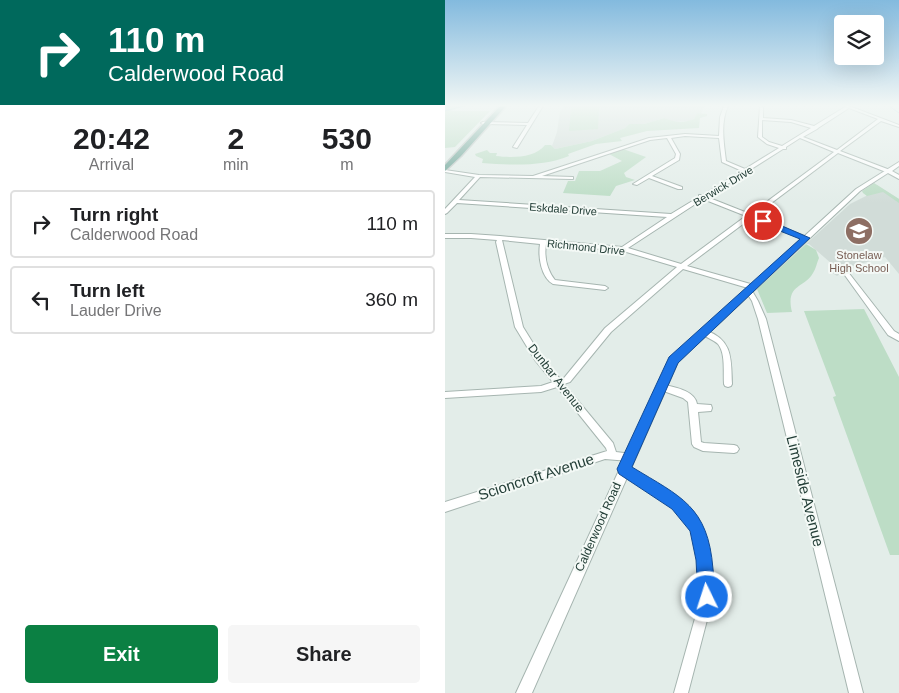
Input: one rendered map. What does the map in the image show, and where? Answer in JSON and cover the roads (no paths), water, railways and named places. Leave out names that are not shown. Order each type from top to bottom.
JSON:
[{"type":"main road","points":[[445,164],[471,138]]},
{"type":"main road","points":[[445,170],[473,138]]},
{"type":"street","points":[[515,147],[520,138]]},
{"type":"street","points":[[534,178],[653,138]]},
{"type":"street","points":[[635,184],[677,159],[678,154],[669,138]]},
{"type":"street","points":[[722,138],[724,162],[746,171]]},
{"type":"street","points":[[761,138],[784,148]]},
{"type":"street","name":"Berwick Drive","points":[[623,249],[701,196],[798,138]]},
{"type":"street","points":[[804,138],[837,150],[899,177]]},
{"type":"street","points":[[445,395],[541,389],[560,384],[571,376],[608,330],[681,266],[854,138]]},
{"type":"street","name":"Calderwood Road","points":[[524,693],[674,360],[858,190],[899,164]]},
{"type":"street","points":[[445,170],[479,176],[571,178]]},
{"type":"street","points":[[445,212],[479,176]]},
{"type":"street","points":[[649,176],[680,188]]},
{"type":"street","points":[[701,196],[805,238]]},
{"type":"street","name":"Eskdale Drive","points":[[455,202],[671,216]]},
{"type":"street","name":"Richmond Drive","points":[[445,236],[500,238],[623,249],[750,289]]},
{"type":"street","name":"Dunbar Avenue","points":[[500,238],[499,242],[519,327],[538,358],[610,446],[612,454]]},
{"type":"street","points":[[543,243],[543,260],[553,282],[595,290],[605,288]]},
{"type":"street","points":[[846,273],[891,333],[899,338]]},
{"type":"street","name":"Limeside Avenue","points":[[750,289],[762,319],[856,693]]},
{"type":"street","points":[[705,333],[718,338],[725,346],[728,384]]},
{"type":"street","points":[[661,387],[690,397],[697,444],[703,447],[734,448]]},
{"type":"street","points":[[693,408],[708,408]]},
{"type":"street","name":"Scioncroft Avenue","points":[[445,507],[525,480],[612,454],[629,457]]},
{"type":"street","points":[[624,469],[678,504],[697,528],[704,560],[707,597],[681,693]]},
{"type":"place","name":"Stonelaw High School","points":[[859,231]]}]
